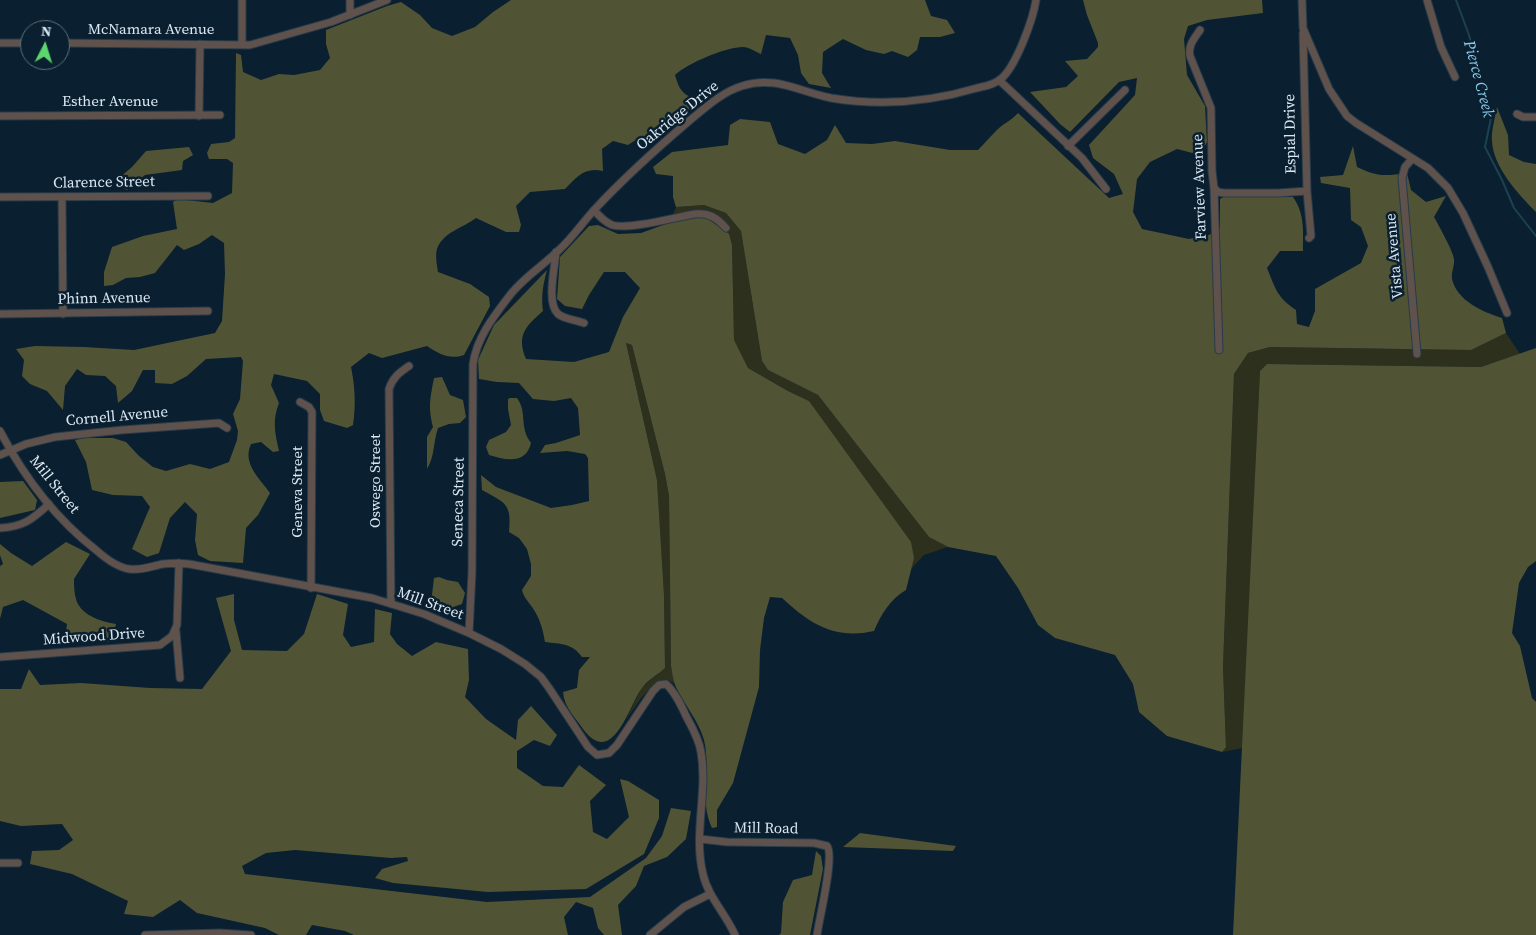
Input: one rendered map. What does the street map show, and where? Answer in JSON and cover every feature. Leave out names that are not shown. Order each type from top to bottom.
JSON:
[{"type":"street","points":[[242,0],[242,45]]},
{"type":"street","points":[[350,0],[350,15]]},
{"type":"street","name":"McNamara Avenue","points":[[70,44],[250,45],[350,15],[387,0]]},
{"type":"street","points":[[1036,0],[1033,15],[1013,64],[999,80],[1082,158],[1106,189]]},
{"type":"street","name":"Espial Drive","points":[[1302,0],[1310,238]]},
{"type":"street","points":[[1427,0],[1441,47],[1455,76]]},
{"type":"street","points":[[1303,28],[1329,90],[1348,116],[1439,178],[1455,198],[1488,267],[1507,313]]},
{"type":"street","name":"Farview Avenue","points":[[1200,30],[1191,42],[1189,49],[1190,56],[1211,108],[1219,350]]},
{"type":"street","points":[[0,43],[20,43]]},
{"type":"street","points":[[199,116],[200,44]]},
{"type":"street","name":"Oakridge Drive","points":[[473,371],[477,346],[482,335],[512,292],[556,252],[626,177],[663,143],[722,95],[742,86],[779,83],[828,97],[864,102],[899,102],[924,100],[968,91],[999,80]]},
{"type":"street","points":[[1068,146],[1125,90]]},
{"type":"street","points":[[1517,114],[1536,117]]},
{"type":"street","name":"Esther Avenue","points":[[0,116],[220,115]]},
{"type":"street","name":"Vista Avenue","points":[[1412,159],[1405,167],[1402,178],[1417,354]]},
{"type":"street","points":[[1214,188],[1218,192],[1224,193],[1278,194],[1307,191]]},
{"type":"street","name":"Clarence Street","points":[[0,197],[208,196]]},
{"type":"street","points":[[62,198],[63,314]]},
{"type":"street","points":[[594,210],[613,225],[633,225],[705,213],[718,219],[726,228]]},
{"type":"street","points":[[556,252],[552,305],[557,313],[564,317],[584,323]]},
{"type":"street","name":"Phinn Avenue","points":[[0,314],[208,311]]},
{"type":"street","name":"Oswego Street","points":[[391,604],[389,389],[392,380],[409,366]]},
{"type":"street","name":"Seneca Street","points":[[469,633],[472,572],[473,371]]},
{"type":"street","name":"Geneva Street","points":[[300,402],[309,407],[312,412],[311,588]]},
{"type":"street","name":"Cornell Avenue","points":[[0,456],[26,444],[55,437],[219,423],[228,428]]},
{"type":"street","name":"Mill Street","points":[[0,431],[22,470],[49,504],[85,541],[101,555],[122,568],[138,569],[179,563],[346,593],[424,614],[469,633],[506,652],[541,677],[588,748],[597,755],[609,754],[618,745],[641,708],[659,685],[666,684],[694,731],[701,751],[703,781],[700,839]]},
{"type":"street","points":[[0,528],[22,524],[49,504]]},
{"type":"street","points":[[179,563],[179,600],[176,630],[180,678]]},
{"type":"street","name":"Midwood Drive","points":[[0,656],[160,645],[176,630]]},
{"type":"street","points":[[700,839],[702,874],[710,894],[732,927],[735,935]]},
{"type":"street","name":"Mill Road","points":[[700,839],[727,842],[814,843],[829,849],[830,865],[817,935]]},
{"type":"street","points":[[0,863],[18,863]]},
{"type":"street","points":[[650,935],[684,908],[710,894]]},
{"type":"street","points":[[145,935],[234,933],[251,935]]},
{"type":"green space","points":[[511,0],[925,0],[931,16],[947,20],[955,33],[940,37],[920,37],[917,50],[908,57],[892,51],[884,54],[866,50],[843,39],[823,52],[822,73],[831,88],[809,84],[801,73],[798,55],[790,38],[766,35],[761,54],[745,47],[736,48],[708,56],[681,70],[675,75],[681,89],[686,94],[700,100],[659,136],[642,136],[628,145],[613,141],[602,149],[603,171],[591,170],[581,174],[565,189],[530,192],[516,206],[521,225],[519,232],[506,232],[476,218],[449,234],[440,243],[436,254],[438,272],[470,284],[489,297],[490,306],[464,355],[454,357],[445,355],[427,346],[382,358],[369,353],[351,367],[355,410],[353,425],[347,428],[324,421],[320,410],[320,394],[307,381],[274,374],[271,385],[279,403],[275,421],[275,433],[279,451],[273,452],[261,442],[251,444],[249,451],[250,464],[270,493],[258,515],[246,528],[243,563],[210,561],[198,555],[195,540],[197,514],[185,502],[170,518],[159,553],[147,557],[132,549],[150,507],[142,496],[113,495],[92,490],[86,462],[75,440],[113,438],[126,442],[153,467],[166,471],[190,464],[210,469],[229,462],[237,440],[238,431],[233,414],[240,399],[243,361],[241,357],[206,359],[187,376],[172,384],[155,383],[155,370],[143,370],[132,391],[118,403],[116,386],[105,376],[86,375],[77,369],[65,386],[63,410],[47,391],[30,384],[22,376],[24,360],[16,349],[35,346],[134,350],[215,333],[222,321],[225,274],[224,243],[212,235],[199,244],[184,250],[177,245],[155,273],[126,278],[113,285],[104,286],[104,272],[112,247],[143,236],[177,229],[173,202],[177,199],[213,203],[232,193],[233,163],[227,159],[209,159],[207,153],[211,144],[229,142],[235,138],[236,53],[241,55],[243,72],[261,80],[279,74],[294,75],[320,70],[330,58],[326,44],[326,30],[387,6],[401,2],[420,15],[432,28],[452,36],[475,27]]},
{"type":"green space","points":[[1083,0],[1262,0],[1263,13],[1207,20],[1188,26],[1184,39],[1187,75],[1205,106],[1207,142],[1200,155],[1177,149],[1150,162],[1137,179],[1133,212],[1142,229],[1189,239],[1209,235],[1220,228],[1220,199],[1225,196],[1293,197],[1300,210],[1303,230],[1303,251],[1280,251],[1267,268],[1278,292],[1296,310],[1297,324],[1309,327],[1315,311],[1315,289],[1361,263],[1368,246],[1361,227],[1351,220],[1350,188],[1321,183],[1320,177],[1343,175],[1353,146],[1357,167],[1370,173],[1381,175],[1407,173],[1411,190],[1426,202],[1446,196],[1434,217],[1453,255],[1452,279],[1455,287],[1459,294],[1479,309],[1502,318],[1506,333],[1471,350],[1270,347],[1248,353],[1234,374],[1223,667],[1226,747],[1222,752],[1167,736],[1139,712],[1133,684],[1115,655],[1055,638],[1038,625],[1018,588],[996,556],[948,547],[929,537],[818,395],[768,370],[762,361],[741,231],[726,213],[704,205],[676,207],[673,197],[673,176],[656,174],[653,167],[672,152],[728,145],[730,125],[740,119],[770,122],[778,144],[805,154],[827,140],[835,125],[846,143],[872,144],[895,141],[950,150],[978,150],[998,129],[1018,113],[1109,198],[1123,194],[1114,174],[1093,158],[1089,145],[1135,95],[1137,78],[1119,82],[1070,132],[1030,92],[1066,87],[1078,76],[1065,61],[1087,59],[1098,47]]},
{"type":"green space","points":[[1497,107],[1508,135],[1509,155],[1524,162],[1536,164],[1536,212],[1508,180],[1493,151],[1492,137]]},
{"type":"green space","points":[[189,147],[193,155],[183,161],[182,170],[145,175],[127,190],[118,186],[119,178],[146,151]]},
{"type":"green space","points":[[704,205],[726,213],[741,231],[762,361],[768,370],[818,395],[929,537],[948,547],[924,555],[911,569],[914,558],[809,401],[748,368],[734,341],[732,245],[670,222],[676,207]]},
{"type":"green space","points":[[705,217],[729,234],[732,245],[734,340],[748,368],[809,401],[911,542],[914,558],[906,590],[895,598],[887,608],[874,631],[847,633],[824,628],[803,615],[782,598],[770,597],[764,618],[760,650],[759,687],[733,783],[717,810],[717,827],[712,828],[706,807],[706,751],[704,740],[675,685],[671,666],[669,496],[632,345],[626,343],[657,480],[664,595],[665,668],[644,685],[619,730],[611,738],[603,742],[594,739],[583,729],[570,712],[563,692],[577,688],[579,670],[590,657],[582,657],[574,649],[566,645],[545,642],[539,620],[522,590],[531,576],[531,564],[527,549],[519,538],[509,532],[509,515],[505,505],[482,490],[481,475],[496,487],[551,508],[589,501],[588,458],[585,454],[567,451],[540,453],[545,445],[580,435],[578,408],[571,398],[554,401],[533,399],[519,383],[479,379],[478,360],[494,325],[547,270],[542,300],[543,311],[524,332],[522,343],[526,359],[574,362],[609,352],[623,317],[640,288],[625,272],[604,272],[582,309],[565,306],[557,299],[560,257],[589,226],[598,225],[618,234],[641,233],[677,220]]},
{"type":"green space","points":[[1506,333],[1520,354],[1481,367],[1267,364],[1260,371],[1243,748],[1222,752],[1226,746],[1223,667],[1234,374],[1248,353],[1270,347],[1471,350]]},
{"type":"green space","points":[[626,343],[632,345],[669,496],[671,666],[675,684],[667,680],[653,686],[643,696],[626,720],[642,687],[665,668],[664,595],[657,480]]},
{"type":"green space","points":[[1536,348],[1536,561],[1528,567],[1519,583],[1512,633],[1520,646],[1532,698],[1536,702],[1536,935],[1233,935],[1260,371],[1267,364],[1481,367]]},
{"type":"green space","points":[[442,377],[450,395],[463,400],[466,417],[460,423],[438,428],[427,469],[427,437],[433,427],[430,408],[431,392],[434,378]]},
{"type":"green space","points":[[517,398],[520,402],[525,431],[531,443],[525,455],[514,459],[489,455],[486,447],[489,440],[506,432],[511,425],[508,409],[508,399]]},
{"type":"green space","points":[[23,481],[37,500],[35,510],[0,518],[0,482]]},
{"type":"green space","points":[[66,542],[90,554],[74,579],[75,597],[78,605],[92,617],[116,624],[112,642],[65,640],[67,624],[23,600],[3,607],[0,619],[0,566],[3,564],[0,555],[0,544],[32,566]]},
{"type":"green space","points":[[439,577],[458,582],[465,593],[462,604],[453,607],[452,612],[446,615],[437,611],[431,603],[434,578]]},
{"type":"green space","points":[[234,594],[234,620],[242,650],[287,651],[304,634],[317,594],[348,604],[343,635],[351,647],[374,642],[375,609],[392,613],[390,634],[397,644],[412,656],[436,642],[468,649],[469,680],[465,697],[486,719],[516,740],[518,720],[531,706],[557,735],[550,746],[534,740],[517,751],[517,768],[543,786],[563,787],[579,765],[606,785],[590,801],[593,832],[607,839],[629,817],[620,779],[628,781],[659,800],[659,818],[644,854],[586,889],[488,892],[393,883],[375,878],[382,869],[408,861],[407,857],[391,858],[295,850],[266,853],[242,866],[245,874],[487,902],[590,897],[646,858],[662,836],[671,808],[691,811],[686,839],[667,857],[644,866],[636,886],[618,905],[622,935],[604,935],[598,928],[593,908],[576,902],[564,917],[568,935],[354,935],[345,931],[312,925],[306,935],[279,935],[265,928],[197,913],[180,900],[153,917],[124,914],[128,901],[72,874],[30,864],[32,851],[59,850],[73,840],[62,824],[21,826],[0,821],[0,689],[21,689],[29,669],[40,685],[81,683],[150,688],[202,689],[231,651],[216,598]]},
{"type":"green space","points":[[860,833],[956,846],[953,851],[843,847]]},
{"type":"green space","points":[[816,851],[821,856],[823,869],[810,935],[779,935],[781,933],[783,902],[793,880],[812,875]]},
{"type":"waterway","name":"Pierce Creek","points":[[1456,0],[1469,35],[1491,118],[1485,147],[1514,208],[1536,236]]}]
